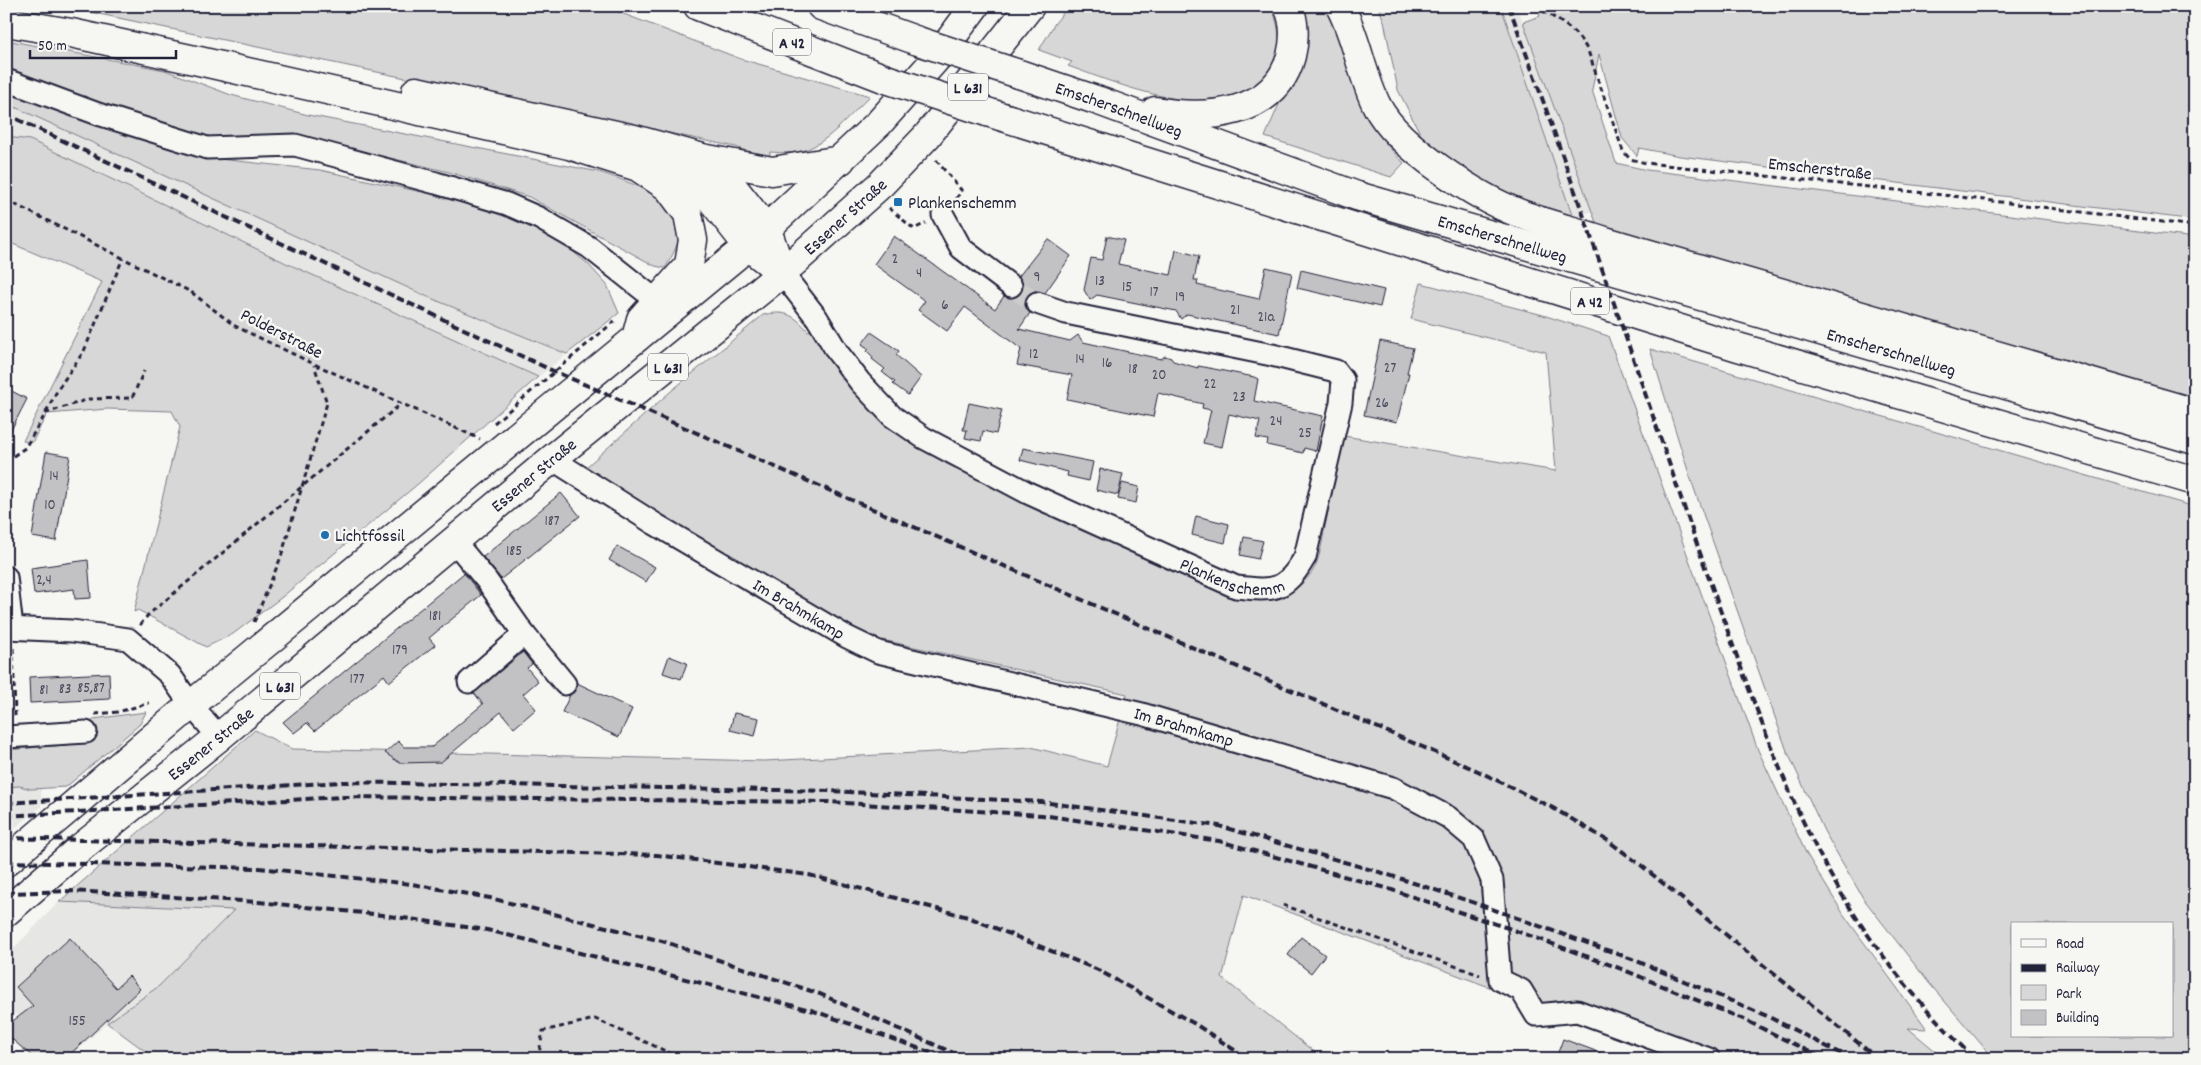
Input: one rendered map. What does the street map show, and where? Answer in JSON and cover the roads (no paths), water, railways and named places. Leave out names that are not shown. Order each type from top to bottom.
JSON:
[{"type":"main road","points":[[26,6],[634,139],[699,157],[772,171],[841,160]]},
{"type":"main road","name":"A 42","points":[[698,6],[886,79],[987,112],[1738,348],[2195,481]]},
{"type":"main road","name":"Emscherschnellweg","points":[[821,6],[918,41],[1099,101],[1357,196],[2195,440]]},
{"type":"main road","name":"L 631","points":[[6,862],[191,705],[489,436],[636,338],[757,238],[879,123],[935,60],[975,6]]},
{"type":"main road","name":"Essener Straße","points":[[6,912],[79,849],[219,737],[552,459],[782,273],[880,184],[927,136],[1030,6]]},
{"type":"main road","points":[[1099,101],[1160,112],[1204,115],[1240,109],[1258,101],[1268,94],[1279,82],[1290,59],[1294,29],[1288,6]]},
{"type":"main road","points":[[1340,6],[1352,33],[1377,107],[1395,131],[1416,151],[1484,197],[1520,214],[1608,242],[2195,413]]},
{"type":"main road","points":[[6,22],[71,33],[172,55],[569,145],[638,168],[668,187],[688,214],[693,240],[689,265],[641,319],[636,338]]},
{"type":"main road","points":[[569,145],[615,150],[656,161],[695,186],[757,238]]},
{"type":"main road","points":[[699,157],[725,178],[757,238],[782,273]]},
{"type":"street","points":[[6,80],[98,114],[207,148],[295,145],[507,204],[540,218],[589,247],[647,293],[655,303]]},
{"type":"street","points":[[943,215],[961,248],[1011,286]]},
{"type":"street","name":"Plankenschemm","points":[[782,273],[817,318],[838,354],[860,382],[892,416],[924,438],[1028,493],[1236,587],[1264,590],[1278,588],[1295,574],[1306,557],[1341,403],[1343,380],[1336,371],[1272,355],[1066,312],[1037,303]]},
{"type":"street","points":[[2079,379],[2130,421]]},
{"type":"street","name":"Im Brahmkamp","points":[[552,459],[664,529],[847,637],[878,652],[1142,714],[1393,788],[1448,817],[1474,839],[1492,880],[1500,980],[1521,990],[1536,1015],[1577,1011],[1709,1059]]},
{"type":"street","points":[[454,541],[487,581],[524,634],[565,684]]},
{"type":"street","points":[[6,577],[9,627],[72,631],[128,639],[170,675],[191,705],[219,737]]},
{"type":"street","points":[[469,682],[524,634]]},
{"type":"street","points":[[11,738],[86,732]]},
{"type":"tunnel","points":[[1011,286],[1037,303]]},
{"type":"railway","points":[[1509,6],[1718,605],[1793,800],[1819,854],[1849,906],[1876,947],[1923,1005],[1975,1059]]},
{"type":"railway","points":[[6,114],[549,369],[1478,771],[1553,808],[1607,840],[1642,866],[1878,1059]]},
{"type":"railway","points":[[6,803],[343,782],[830,791],[1042,802],[1219,826],[1386,874],[1475,903],[1632,959],[1767,1016],[1851,1059]]},
{"type":"railway","points":[[6,816],[341,797],[828,802],[1042,815],[1219,841],[1386,888],[1511,929],[1619,968],[1743,1019],[1824,1059]]},
{"type":"railway","points":[[6,838],[657,855],[809,875],[968,917],[1098,970],[1195,1024],[1248,1059]]},
{"type":"railway","points":[[6,862],[259,868],[412,884],[490,898],[662,941],[820,994],[967,1059]]},
{"type":"railway","points":[[6,893],[71,891],[259,902],[382,915],[487,930],[811,1010],[949,1059]]},
{"type":"place","name":"Plankenschemm","points":[[898,202]]},
{"type":"place","name":"Lichtfossil","points":[[325,535]]}]
